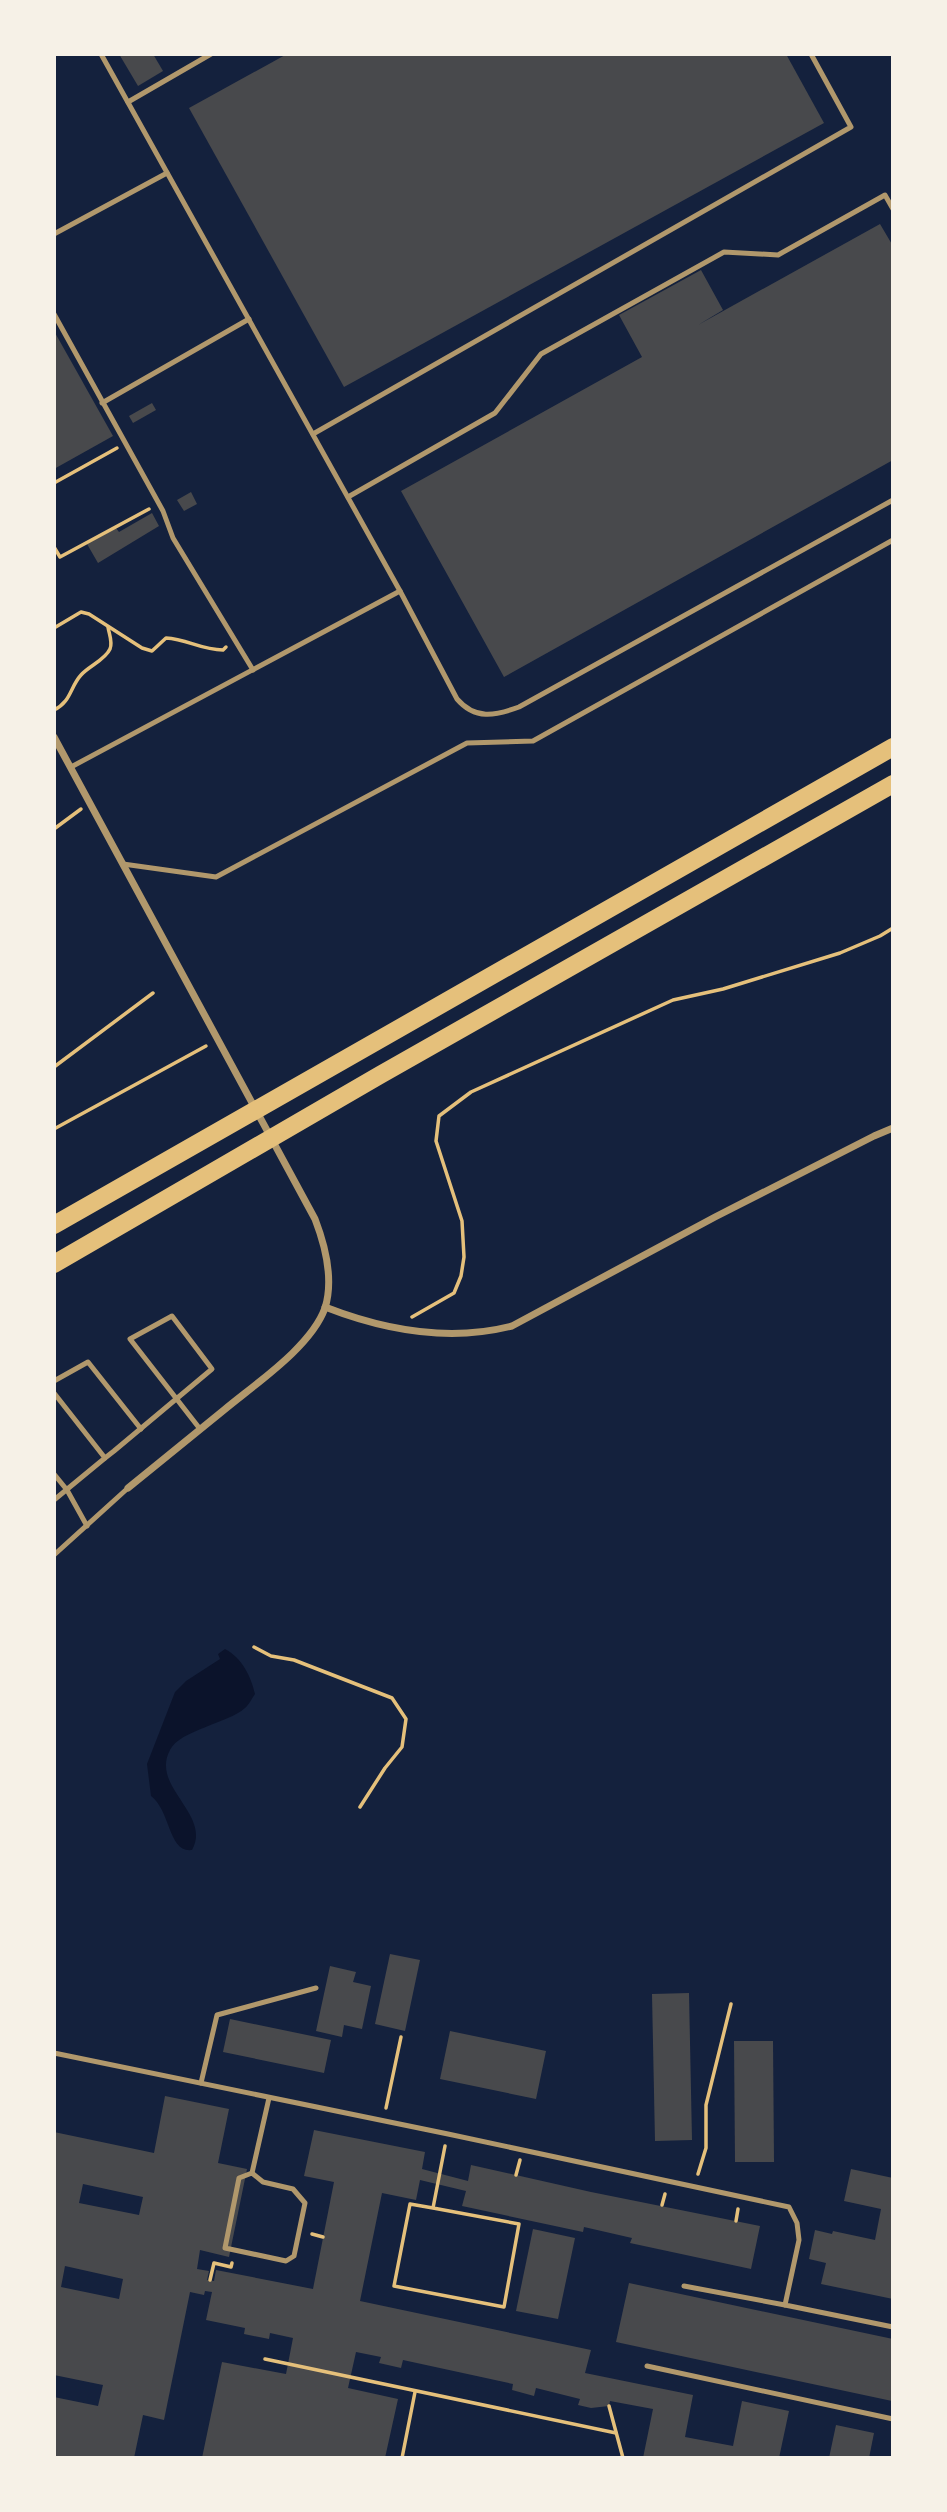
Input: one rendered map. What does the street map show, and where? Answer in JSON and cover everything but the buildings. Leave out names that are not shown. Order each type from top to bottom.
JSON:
[{"type":"highway","points":[[54,1225],[893,747]]},
{"type":"highway","points":[[54,1264],[404,1061],[893,784]]},
{"type":"street","points":[[54,737],[318,1226],[328,1273],[325,1307],[317,1324],[294,1350],[128,1488]]},
{"type":"street","points":[[325,1307],[371,1323],[431,1333],[490,1332],[512,1326],[715,1217],[893,1128]]},
{"type":"lane","points":[[101,54],[400,590],[457,699],[466,709],[480,715],[498,715],[519,707],[893,500]]},
{"type":"lane","points":[[128,102],[211,54]]},
{"type":"lane","points":[[313,434],[851,127],[811,54]]},
{"type":"lane","points":[[54,234],[167,173]]},
{"type":"lane","points":[[348,497],[495,413],[541,354],[724,252],[779,255],[884,195],[893,209]]},
{"type":"lane","points":[[54,314],[158,505],[173,538],[253,670]]},
{"type":"lane","points":[[102,403],[249,319]]},
{"type":"lane","points":[[123,864],[216,877],[467,743],[533,741],[893,540]]},
{"type":"lane","points":[[71,768],[400,590]]},
{"type":"lane","points":[[54,1500],[141,1429],[177,1398],[212,1369],[172,1316],[130,1339],[177,1398],[200,1429]]},
{"type":"lane","points":[[54,1381],[88,1362],[141,1429]]},
{"type":"lane","points":[[54,1393],[105,1458]]},
{"type":"lane","points":[[54,1474],[67,1490],[87,1525]]},
{"type":"lane","points":[[54,1555],[128,1488]]},
{"type":"lane","points":[[201,2083],[217,2015],[316,1989]]},
{"type":"lane","points":[[54,2053],[789,2207],[797,2223],[799,2240],[785,2305]]},
{"type":"lane","points":[[252,2173],[269,2098]]},
{"type":"lane","points":[[252,2173],[263,2182],[293,2189],[305,2203],[294,2256],[286,2261],[225,2248],[239,2178],[252,2173]]},
{"type":"lane","points":[[684,2286],[893,2328]]},
{"type":"lane","points":[[647,2366],[893,2419]]},
{"type":"path","points":[[54,483],[124,444]]},
{"type":"path","points":[[54,547],[60,557],[158,505]]},
{"type":"path","points":[[54,628],[81,612],[89,614],[142,648],[152,651],[166,638],[182,639],[204,650],[223,650],[229,641],[229,632]]},
{"type":"path","points":[[54,710],[63,706],[79,677],[108,653],[112,645],[108,627]]},
{"type":"path","points":[[54,829],[91,802]]},
{"type":"path","points":[[394,1327],[454,1293],[461,1276],[464,1257],[463,1221],[436,1141],[439,1116],[471,1092],[673,1000],[723,989],[840,953],[893,928]]},
{"type":"path","points":[[54,1067],[153,993]]},
{"type":"path","points":[[54,1129],[219,1042]]},
{"type":"path","points":[[254,1647],[271,1656],[306,1665],[392,1698],[399,1708],[406,1719],[402,1746],[360,1807]]},
{"type":"path","points":[[698,2171],[706,2148],[706,2105],[730,2004]]},
{"type":"path","points":[[383,2121],[401,2037]]},
{"type":"path","points":[[433,2208],[448,2134]]},
{"type":"path","points":[[410,2204],[433,2208],[519,2224],[504,2307],[394,2286],[410,2204]]},
{"type":"path","points":[[210,2280],[214,2263],[232,2267],[235,2250]]},
{"type":"path","points":[[265,2359],[617,2433]]},
{"type":"path","points":[[402,2458],[415,2392]]},
{"type":"path","points":[[609,2406],[623,2458]]},
{"type":"water","points":[[225,1649],[245,1668],[255,1694],[238,1713],[184,1737],[170,1750],[166,1763],[168,1776],[189,1812],[196,1837],[192,1850],[184,1849],[178,1845],[158,1803],[151,1796],[147,1764],[175,1692],[186,1681],[220,1659],[218,1654]]}]
